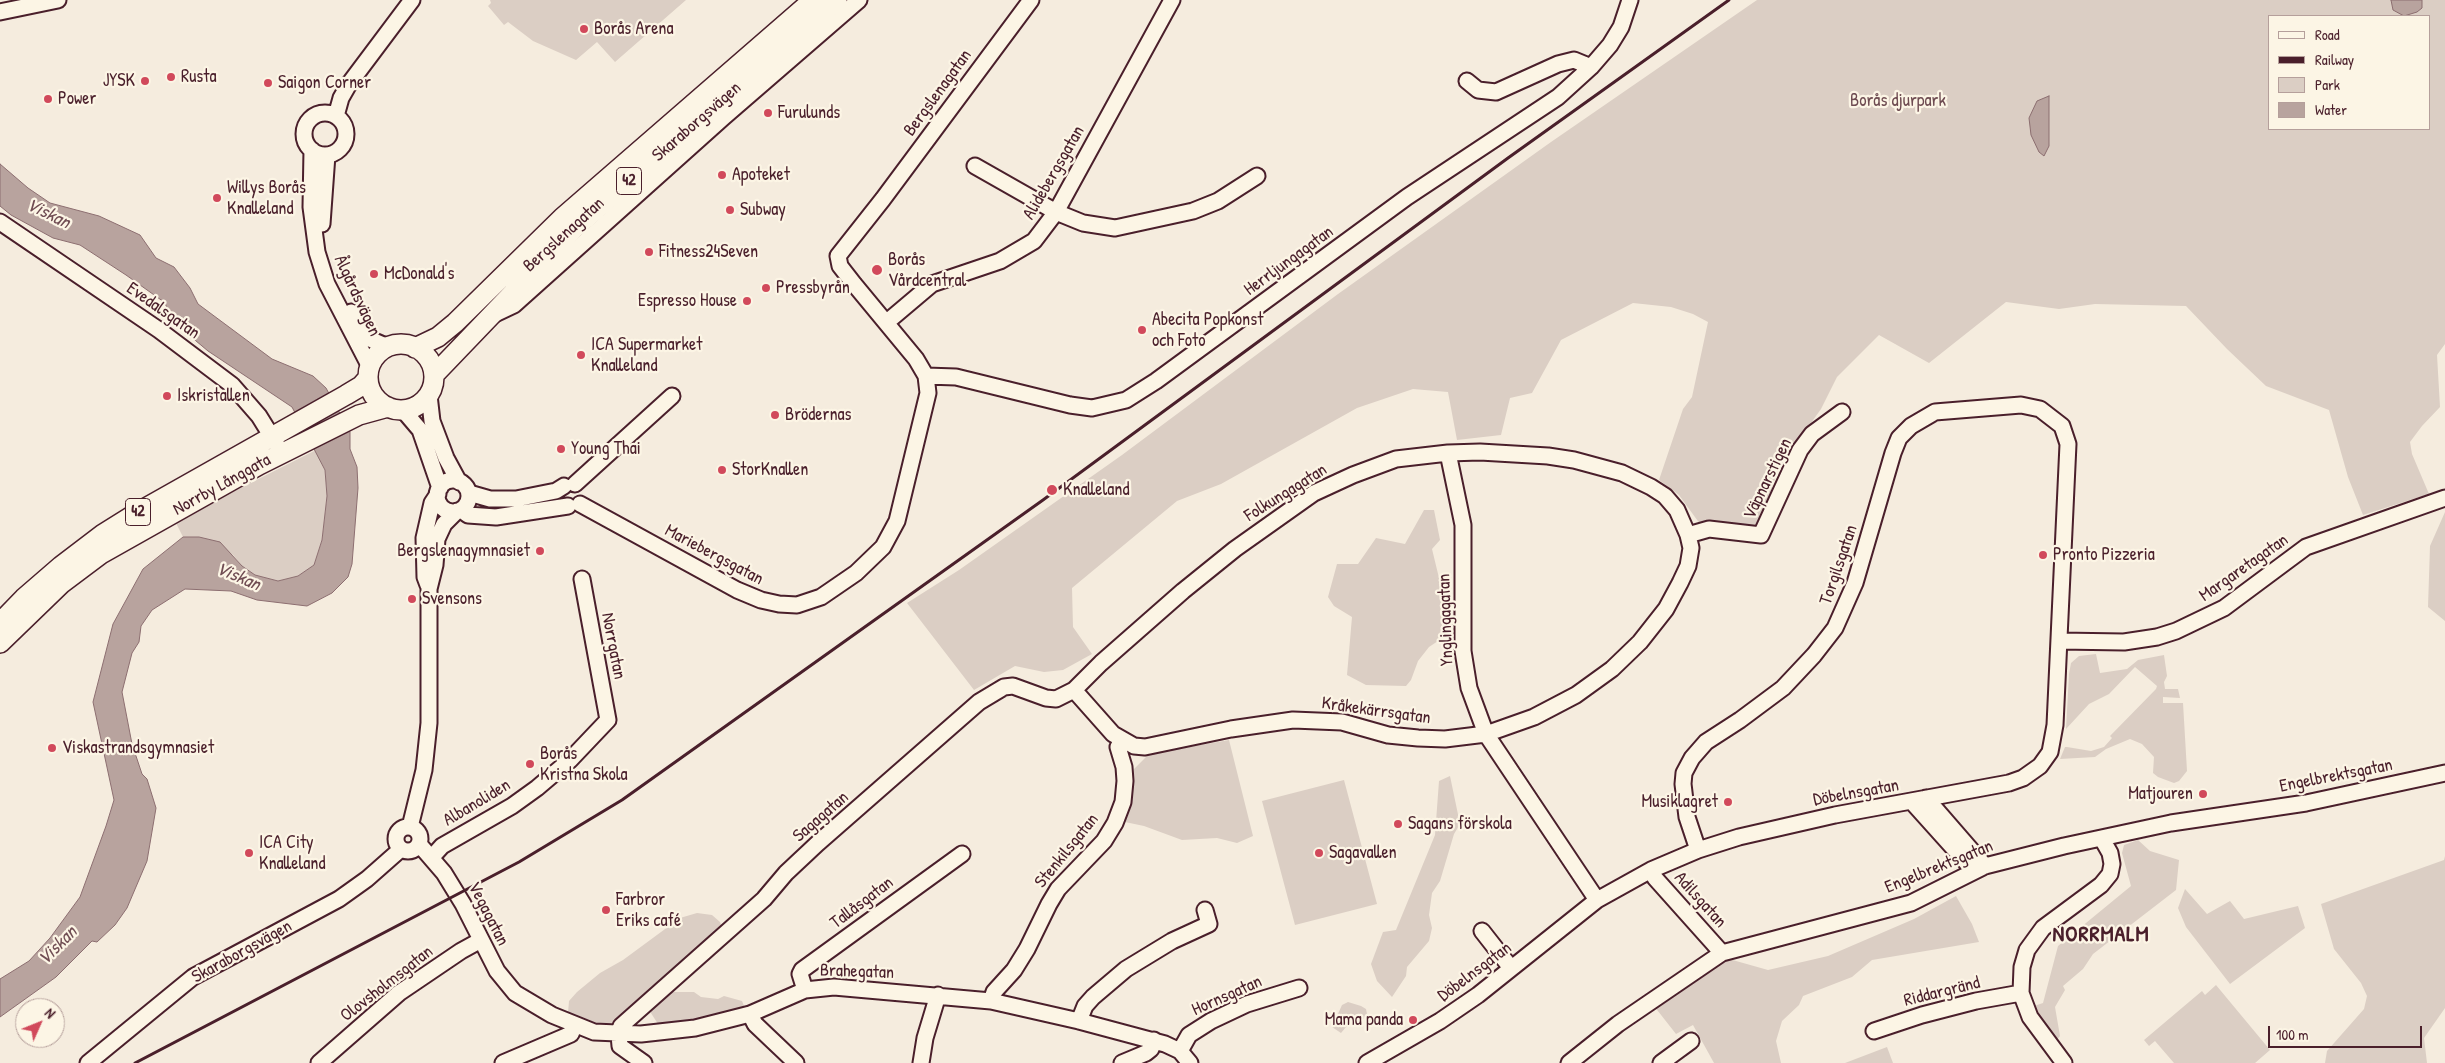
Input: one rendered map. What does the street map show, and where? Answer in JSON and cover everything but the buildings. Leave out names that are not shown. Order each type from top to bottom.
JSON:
[{"type":"main road","name":"Skaraborgsvägen","points":[[415,348],[438,337],[455,323],[562,218],[813,0]]},
{"type":"main road","name":"Skaraborgsvägen","points":[[434,375],[575,228],[837,0]]},
{"type":"main road","name":"42","points":[[369,372],[378,354],[388,347],[400,344],[415,348]]},
{"type":"main road","points":[[415,348],[428,358],[434,375],[433,387],[429,395]]},
{"type":"main road","points":[[369,372],[374,396],[396,409]]},
{"type":"main road","name":"Norrby Långgata","points":[[0,643],[48,596],[101,554],[194,500],[277,445],[294,425],[361,386],[369,372]]},
{"type":"main road","name":"42","points":[[396,409],[418,406],[429,395]]},
{"type":"main road","name":"Norrby Långgata","points":[[0,623],[36,587],[103,534],[135,514],[277,445],[306,442],[358,415],[376,409],[396,409]]},
{"type":"street","points":[[0,12],[58,0]]},
{"type":"street","points":[[336,116],[341,98],[349,84],[412,0]]},
{"type":"street","name":"Bergslenagatan","points":[[494,314],[514,305],[702,136],[859,0]]},
{"type":"street","name":"Bergslenagatan","points":[[887,322],[840,266],[838,256],[883,199],[1031,0]]},
{"type":"street","name":"Alidebergsgatan","points":[[887,322],[932,284],[1000,261],[1034,241],[1056,212],[1172,0]]},
{"type":"street","name":"Herrljungagatan","points":[[926,376],[956,377],[1070,405],[1092,408],[1126,400],[1156,381],[1407,197],[1558,97],[1591,67],[1617,34],[1628,10],[1630,0]]},
{"type":"street","points":[[1467,81],[1478,90],[1496,92],[1574,60],[1591,67]]},
{"type":"street","points":[[322,113],[336,116],[344,126],[345,139],[339,150],[327,155],[312,150],[304,139],[304,132],[310,119],[322,113]]},
{"type":"street","name":"Ålgårdsvägen","points":[[312,150],[312,207],[317,252],[327,284],[369,372]]},
{"type":"street","name":"Ålgårdsvägen","points":[[327,155],[321,219],[329,264],[357,322],[372,340],[388,347]]},
{"type":"street","points":[[975,166],[1056,212],[1083,223],[1115,228],[1146,223],[1193,211],[1218,201],[1257,176]]},
{"type":"street","name":"Evedalsgatan","points":[[0,222],[159,330],[232,385],[277,445]]},
{"type":"street","points":[[887,322],[916,359],[926,376]]},
{"type":"street","name":"Mariebergsgatan","points":[[574,505],[760,600],[797,605],[821,597],[856,573],[883,547],[898,521],[926,402],[926,376]]},
{"type":"street","points":[[410,827],[424,770],[429,723],[429,588],[435,565],[437,539],[444,524],[468,503],[464,487],[446,458],[432,421],[429,395]]},
{"type":"street","points":[[574,505],[560,497],[569,485],[672,396]]},
{"type":"street","name":"Torgilsgatan","points":[[1698,850],[1685,809],[1684,773],[1692,758],[1706,742],[1740,720],[1783,688],[1821,647],[1835,628],[1855,583],[1899,438],[1911,426],[1935,412],[2021,405],[2040,409]]},
{"type":"street","points":[[396,409],[420,430],[439,491],[442,507],[450,512],[459,511],[468,515],[496,517],[574,505],[584,492],[569,485],[527,498],[490,499],[448,481],[439,491],[432,503],[424,538],[425,577],[429,588]]},
{"type":"street","name":"Döbelnsgatan","points":[[1367,1063],[1440,1021],[1511,968],[1570,919],[1597,900],[1651,870],[1698,850],[1739,837],[1816,820],[2010,783],[2023,778],[2044,762],[2053,742],[2060,641],[2068,444],[2062,426],[2040,409]]},
{"type":"street","name":"Väpnarstigen","points":[[1688,535],[1709,529],[1761,535],[1800,450],[1812,434],[1842,412]]},
{"type":"street","name":"Folkungagatan","points":[[1074,690],[1101,663],[1235,548],[1314,493],[1353,475],[1396,459],[1448,453],[1511,453],[1574,460],[1622,473],[1651,486],[1665,496],[1677,510]]},
{"type":"street","name":"Ynglingagatan","points":[[1448,453],[1463,525],[1463,651],[1469,688],[1486,734],[1597,900]]},
{"type":"street","name":"Margaretagatan","points":[[2060,641],[2124,642],[2157,637],[2176,631],[2224,608],[2306,547],[2445,498]]},
{"type":"street","name":"Kråkekärrsgatan","points":[[1074,690],[1113,734],[1134,746],[1145,747],[1293,720],[1342,722],[1388,735],[1418,738],[1445,739],[1486,734],[1534,717],[1576,694],[1612,669],[1633,649],[1666,610],[1688,566],[1691,548],[1688,535],[1677,510]]},
{"type":"street","name":"Norrgatan","points":[[582,579],[608,720]]},
{"type":"street","name":"Sagagatan","points":[[619,1035],[621,1026],[764,899],[786,873],[979,702],[1004,687],[1013,686],[1051,698],[1065,696],[1074,690]]},
{"type":"street","name":"Albanoliden","points":[[432,857],[442,846],[512,806],[537,788],[570,760],[608,720]]},
{"type":"street","name":"Stenkilsgatan","points":[[991,1002],[994,992],[1014,970],[1027,949],[1048,904],[1058,889],[1104,841],[1116,822],[1123,802],[1125,781],[1124,767],[1118,747],[1122,740]]},
{"type":"street","name":"Engelbrektsgatan","points":[[1569,1063],[1618,1024],[1722,954],[1911,903],[1979,868],[2064,846],[2171,824],[2306,803],[2445,773]]},
{"type":"street","points":[[1919,800],[1979,868]]},
{"type":"street","points":[[410,827],[418,832],[419,844],[411,851],[402,849],[396,842],[397,834],[402,828],[410,827]]},
{"type":"street","points":[[2064,1063],[2030,1018],[2021,994],[2022,967],[2027,950],[2054,918],[2101,885],[2110,874],[2112,864],[2110,854],[2102,839]]},
{"type":"street","name":"Vegagatan","points":[[419,844],[432,857],[458,894],[497,972],[524,1000]]},
{"type":"street","name":"Skaraborgsvägen","points":[[88,1063],[193,977],[339,899],[367,879],[402,849]]},
{"type":"street","name":"Tallåsgatan","points":[[806,990],[800,974],[802,970],[962,854]]},
{"type":"street","name":"Adilsgatan","points":[[1651,870],[1722,954]]},
{"type":"street","points":[[1079,1021],[1085,1006],[1093,997],[1126,969],[1164,946],[1209,924],[1205,910]]},
{"type":"street","points":[[1482,932],[1511,968]]},
{"type":"street","name":"Olovsholmsgatan","points":[[320,1063],[399,993],[461,951],[481,940]]},
{"type":"street","name":"Brahegatan","points":[[524,1000],[575,1025],[594,1032],[619,1035],[695,1028],[750,1014],[806,990],[834,987],[938,995],[991,1002],[1154,1040],[1180,1051],[1190,1063]]},
{"type":"street","name":"Hornsgatan","points":[[1180,1051],[1189,1034],[1211,1021],[1247,1004],[1299,988]]},
{"type":"street","name":"Riddargränd","points":[[1874,1031],[1922,1015],[1976,1001],[2021,994]]},
{"type":"street","points":[[921,1063],[925,1038],[938,995]]},
{"type":"street","points":[[750,1014],[756,1024],[796,1063]]},
{"type":"street","points":[[503,1063],[571,1034],[575,1025]]},
{"type":"street","points":[[619,1035],[620,1046],[644,1063]]},
{"type":"street","points":[[1122,1063],[1146,1053],[1151,1049],[1154,1040]]},
{"type":"street","points":[[1661,1063],[1691,1041]]},
{"type":"green space","name":"Borås Arena","points":[[490,0],[686,0],[615,62],[597,42],[576,60],[533,41],[508,22],[504,25],[488,6],[491,3]]},
{"type":"green space","name":"Borås djurpark","points":[[1757,0],[2445,0],[2445,344],[2437,355],[2440,407],[2410,442],[2412,454],[2429,494],[2363,515],[2348,477],[2329,410],[2266,386],[2186,306],[2095,304],[2059,309],[2006,302],[1929,363],[1879,335],[1837,377],[1821,409],[1778,469],[1759,530],[1700,524],[1679,495],[1659,480],[1683,409],[1692,397],[1708,322],[1693,314],[1671,307],[1633,303],[1561,340],[1532,393],[1510,398],[1501,435],[1457,440],[1448,392],[1413,389],[1357,408],[1221,484],[1177,501],[1072,588],[1073,627],[1092,654],[1063,670],[1044,672],[1015,666],[974,690],[907,603],[959,570],[1122,455],[1338,294],[1551,142]]},
{"type":"green space","points":[[316,450],[325,470],[327,496],[322,540],[314,565],[298,576],[278,581],[255,575],[242,566],[233,555],[199,537],[183,537],[175,521]]},
{"type":"green space","points":[[1424,510],[1434,510],[1440,540],[1432,549],[1439,578],[1449,582],[1455,625],[1441,627],[1441,639],[1429,647],[1418,661],[1411,680],[1406,686],[1366,685],[1347,675],[1352,617],[1334,606],[1328,597],[1337,564],[1358,564],[1376,538],[1405,544]]},
{"type":"green space","points":[[2445,512],[2445,621],[2428,607],[2430,546]]},
{"type":"green space","points":[[2096,654],[2100,673],[2127,669],[2138,660],[2164,655],[2167,676],[2164,682],[2165,689],[2178,689],[2180,698],[2163,697],[2163,703],[2183,703],[2187,771],[2179,781],[2174,783],[2153,773],[2154,757],[2142,744],[2130,739],[2106,749],[2095,757],[2060,759],[2065,747],[2091,751],[2104,747],[2112,738],[2110,736],[2156,689],[2157,686],[2135,667],[2109,694],[2089,704],[2066,729],[2071,663],[2079,656]]},
{"type":"green space","points":[[1229,740],[1253,836],[1237,843],[1217,838],[1182,840],[1144,826],[1125,822],[1134,769],[1149,754]]},
{"type":"green space","points":[[1450,776],[1460,824],[1454,834],[1440,881],[1432,893],[1429,915],[1432,928],[1429,941],[1407,967],[1406,976],[1392,997],[1377,981],[1371,964],[1383,932],[1396,930],[1435,835],[1439,781]]},
{"type":"green space","name":"Sagavallen","points":[[1344,780],[1377,904],[1295,925],[1262,801]]},
{"type":"green space","points":[[2138,840],[2150,851],[2179,860],[2176,890],[2093,954],[2083,969],[2063,986],[2065,990],[2055,1007],[2060,1036],[2057,1040],[2034,1006],[2043,1003],[2058,946],[2131,886],[2122,853],[2124,845]]},
{"type":"green space","points":[[2445,856],[2445,1008],[2424,1038],[2427,1063],[2325,1063],[2327,1051],[2364,1009],[2367,996],[2361,983],[2334,949],[2321,904],[2444,860]]},
{"type":"green space","points":[[2185,889],[2207,914],[2230,901],[2244,919],[2298,906],[2305,928],[2230,984],[2186,927],[2178,908]]},
{"type":"green space","points":[[1956,896],[1972,924],[1979,942],[1872,960],[1852,977],[1803,996],[1799,1005],[1782,1021],[1776,1041],[1781,1063],[1714,1063],[1693,1025],[1676,1034],[1654,1006],[1719,963],[1729,959],[1768,970],[1828,956],[1914,919]]},
{"type":"green space","points":[[697,913],[712,915],[720,922],[723,930],[613,1023],[596,1026],[568,1013],[569,1001],[600,973],[623,960],[680,918]]},
{"type":"green space","points":[[2216,985],[2270,1050],[2255,1063],[2174,1063],[2155,1041],[2149,1046],[2144,1040],[2202,991],[2205,995]]},
{"type":"green space","points":[[668,992],[694,992],[701,997],[718,999],[724,996],[742,1001],[744,1006],[714,1016],[658,1024],[649,1010]]},
{"type":"green space","points":[[1348,1002],[1366,1009],[1367,1014],[1361,1022],[1346,1027],[1341,1033],[1332,1027],[1342,1005]]},
{"type":"green space","points":[[1887,1047],[1893,1063],[1845,1063]]},
{"type":"water","points":[[2391,0],[2422,0],[2422,8],[2417,12],[2402,15],[2393,10]]},
{"type":"water","points":[[2049,96],[2049,146],[2044,156],[2039,152],[2031,135],[2029,118],[2037,101]]},
{"type":"water","name":"Viskan","points":[[0,164],[28,188],[50,203],[99,216],[140,235],[156,258],[174,267],[190,288],[198,304],[272,359],[313,376],[326,388],[350,432],[350,449],[357,467],[358,488],[352,564],[348,577],[332,593],[307,606],[257,600],[231,591],[185,589],[152,610],[141,626],[139,642],[132,653],[122,692],[132,744],[142,774],[147,779],[156,808],[147,861],[127,908],[115,925],[97,942],[92,941],[56,977],[27,998],[15,998],[15,1006],[0,1017],[0,979],[29,961],[50,938],[80,897],[106,826],[114,800],[93,702],[113,624],[143,569],[183,537],[199,537],[220,542],[242,566],[255,575],[278,581],[298,576],[314,565],[322,540],[327,496],[325,470],[292,407],[208,351],[177,325],[164,302],[126,275],[80,245],[53,238],[11,215],[0,206]]},
{"type":"railway","points":[[135,1063],[519,862],[622,800],[1043,500],[1508,158],[1729,0]]},
{"type":"place","name":"Borås Arena","points":[[584,29]]},
{"type":"place","name":"Rusta","points":[[171,77]]},
{"type":"place","name":"JYSK","points":[[145,81]]},
{"type":"place","name":"Saigon Corner","points":[[268,83]]},
{"type":"place","name":"Power","points":[[48,99]]},
{"type":"place","name":"Furulunds","points":[[768,113]]},
{"type":"place","name":"Apoteket","points":[[722,175]]},
{"type":"place","name":"Willys Borås Knalleland","points":[[217,198]]},
{"type":"place","name":"Subway","points":[[730,210]]},
{"type":"place","name":"Fitness24Seven","points":[[649,252]]},
{"type":"place","name":"Borås Vårdcentral","points":[[877,270]]},
{"type":"place","name":"McDonald's","points":[[374,274]]},
{"type":"place","name":"Pressbyrån","points":[[766,288]]},
{"type":"place","name":"Espresso House","points":[[747,301]]},
{"type":"place","name":"Abecita Popkonst och Foto","points":[[1142,330]]},
{"type":"place","name":"ICA Supermarket Knalleland","points":[[581,355]]},
{"type":"place","name":"Iskristallen","points":[[167,396]]},
{"type":"place","name":"Brödernas","points":[[775,415]]},
{"type":"place","name":"Young Thai","points":[[561,449]]},
{"type":"place","name":"StorKnallen","points":[[722,470]]},
{"type":"place","name":"Knalleland","points":[[1052,490]]},
{"type":"place","name":"Bergslenagymnasiet","points":[[540,551]]},
{"type":"place","name":"Pronto Pizzeria","points":[[2043,555]]},
{"type":"place","name":"Svensons","points":[[412,599]]},
{"type":"place","name":"Viskastrandsgymnasiet","points":[[52,748]]},
{"type":"place","name":"Borås Kristna Skola","points":[[530,764]]},
{"type":"place","name":"Matjouren","points":[[2203,794]]},
{"type":"place","name":"Musiklagret","points":[[1728,802]]},
{"type":"place","name":"Sagans förskola","points":[[1398,824]]},
{"type":"place","name":"ICA City Knalleland","points":[[249,853]]},
{"type":"place","name":"Sagavallen","points":[[1319,853]]},
{"type":"place","name":"Farbror Eriks café","points":[[606,910]]},
{"type":"place","name":"Mama panda","points":[[1413,1020]]},
{"type":"district","name":"NORRMALM","points":[[2101,935]]}]
